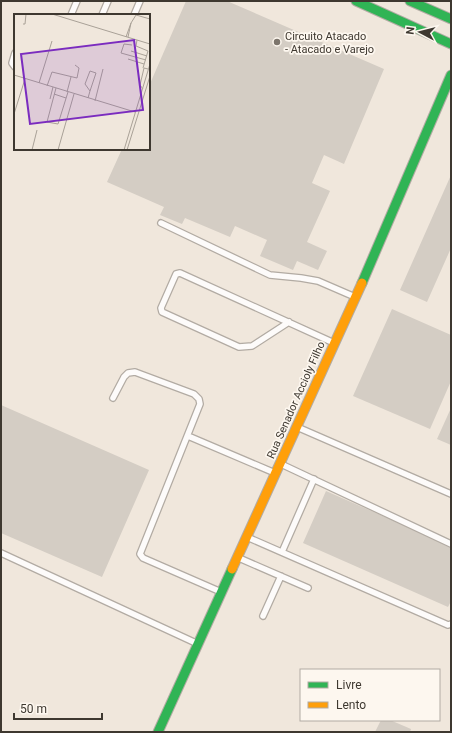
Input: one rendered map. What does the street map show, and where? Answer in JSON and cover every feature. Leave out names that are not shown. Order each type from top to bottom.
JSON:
[{"type":"street","points":[[356,1],[451,44]]},
{"type":"street","points":[[410,1],[451,19]]},
{"type":"street","name":"Rua Senador Accioly Filho","points":[[159,732],[356,297],[451,75]]},
{"type":"lane","points":[[71,14],[77,1]]},
{"type":"lane","points":[[102,14],[108,1]]},
{"type":"lane","points":[[134,14],[140,1]]},
{"type":"lane","points":[[14,56],[12,62],[14,65]]},
{"type":"lane","points":[[161,223],[270,275],[318,281],[356,297]]},
{"type":"lane","points":[[289,322],[252,346],[239,347],[162,312],[161,308],[176,274],[180,273],[289,322],[335,343]]},
{"type":"lane","points":[[113,398],[128,372],[135,372],[194,394],[199,399],[200,404],[188,436],[140,556],[222,592]]},
{"type":"lane","points":[[297,426],[451,494]]},
{"type":"lane","points":[[188,436],[276,473]]},
{"type":"lane","points":[[280,464],[451,544]]},
{"type":"lane","points":[[282,552],[314,480]]},
{"type":"lane","points":[[246,537],[448,625],[451,624]]},
{"type":"lane","points":[[1,553],[198,644]]},
{"type":"lane","points":[[237,557],[308,588]]},
{"type":"lane","points":[[263,616],[281,576]]},
{"type":"building","points":[[186,1],[227,1],[384,69],[344,164],[324,155],[312,183],[330,191],[307,242],[327,251],[318,270],[297,261],[293,270],[260,256],[267,240],[235,226],[230,237],[185,218],[182,224],[160,215],[164,207],[107,182],[122,150],[150,150],[150,84]]},
{"type":"building","points":[[451,175],[451,248],[427,302],[400,290]]},
{"type":"building","points":[[392,309],[451,335],[451,381],[430,429],[353,396]]},
{"type":"building","points":[[1,405],[149,470],[102,577],[1,533]]},
{"type":"building","points":[[451,408],[451,445],[437,439]]},
{"type":"building","points":[[326,491],[451,546],[451,601],[448,607],[303,543]]},
{"type":"building","points":[[380,721],[392,721],[411,729],[410,732],[375,732]]},
{"type":"traffic: fast","points":[[356,1],[451,44]]},
{"type":"traffic: fast","points":[[410,1],[451,19]]},
{"type":"traffic: fast","points":[[362,283],[451,75]]},
{"type":"traffic: fast","points":[[158,732],[232,569]]},
{"type":"traffic: slow","points":[[232,569],[362,283]]},
{"type":"place","name":"Circuito Atacado - Atacado e Varejo","points":[[277,42]]}]
